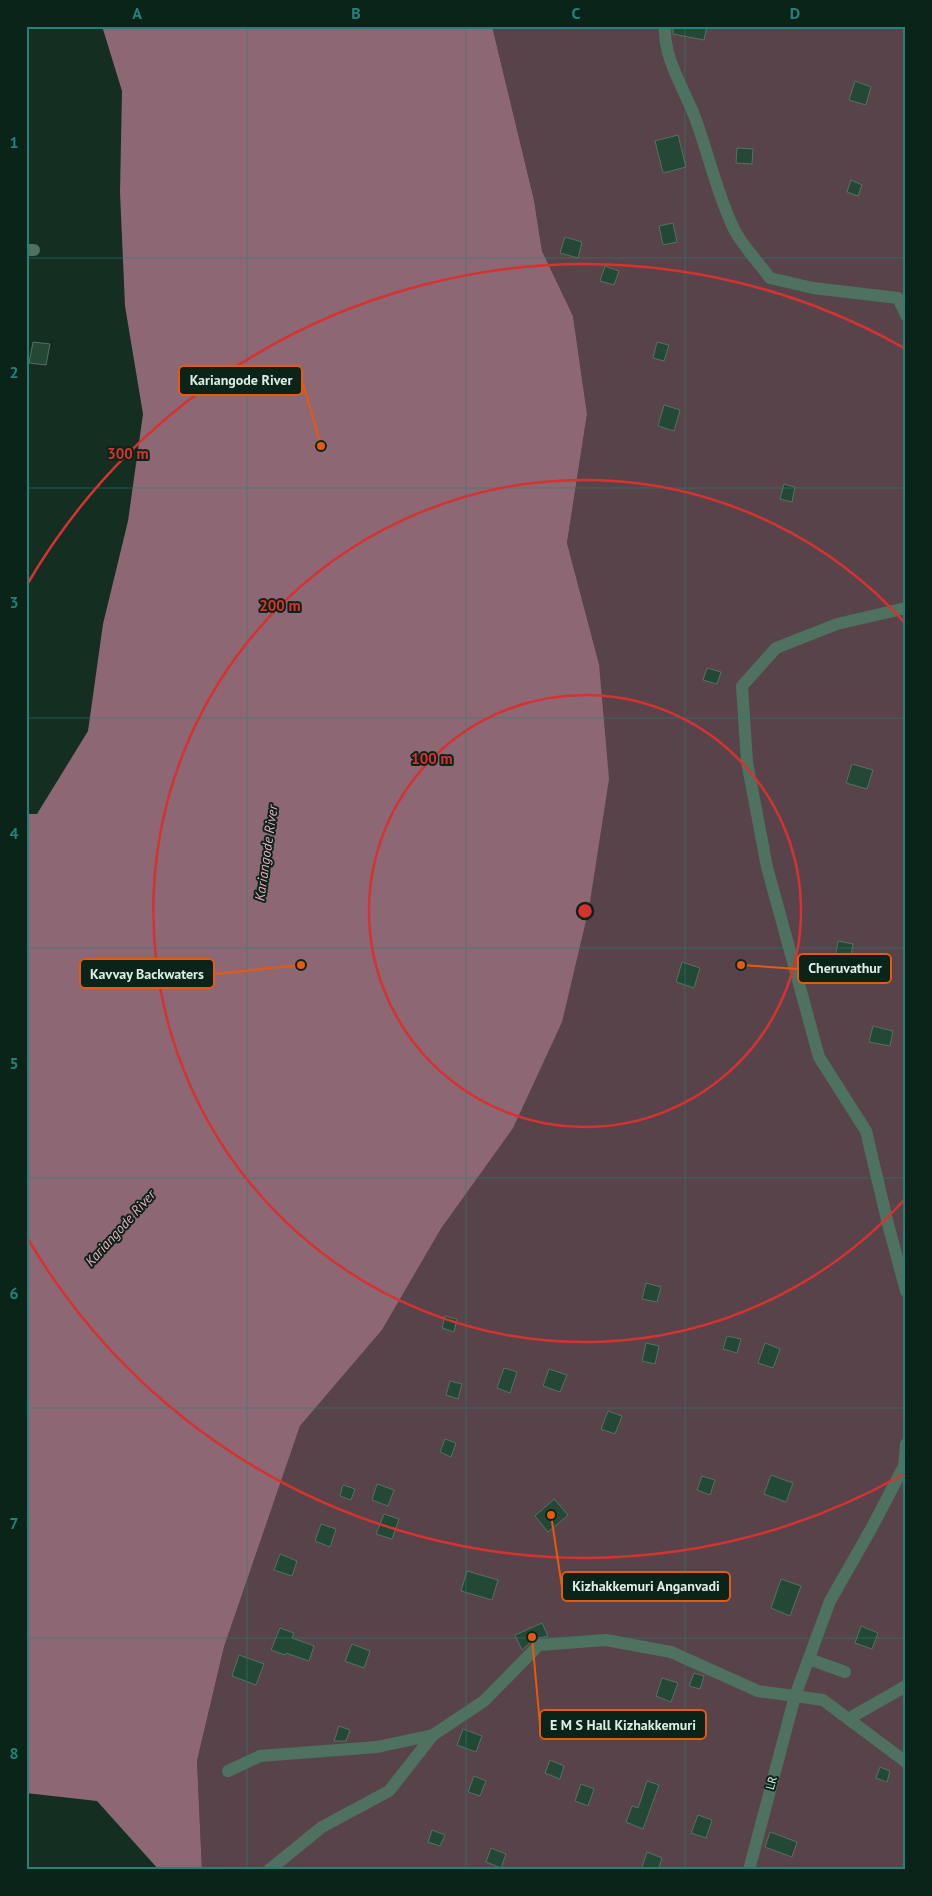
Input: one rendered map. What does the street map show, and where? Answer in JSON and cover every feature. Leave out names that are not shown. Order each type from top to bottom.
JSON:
[{"type":"street","points":[[665,26],[664,38],[680,85],[697,122],[714,179],[732,227],[770,278],[813,288],[898,298],[906,315]]},
{"type":"street","points":[[906,608],[837,624],[776,648],[742,686],[747,762],[767,867],[819,1056],[866,1131],[906,1291]]},
{"type":"street","name":"LR","points":[[749,1870],[795,1696],[830,1600],[871,1530],[904,1466],[906,1444]]},
{"type":"street","points":[[269,1870],[322,1827],[390,1791],[433,1735],[484,1701],[539,1645],[606,1640],[661,1650],[671,1652],[758,1691],[823,1700],[906,1762]]},
{"type":"street","points":[[809,1659],[845,1672]]},
{"type":"street","points":[[848,1719],[906,1686]]},
{"type":"street","points":[[228,1772],[260,1756],[377,1747],[433,1735]]},
{"type":"shaded area","points":[[492,26],[906,26],[906,1870],[202,1870],[197,1761],[224,1647],[300,1426],[382,1330],[442,1227],[599,664],[567,543],[587,414],[573,316],[542,251],[534,200]]},
{"type":"water","points":[[102,26],[492,26],[534,200],[542,251],[573,316],[587,414],[567,543],[599,664],[609,779],[589,908],[562,1022],[513,1128],[442,1227],[382,1330],[300,1426],[224,1647],[197,1761],[202,1870],[159,1870],[97,1801],[26,1793],[26,814],[37,814],[88,731],[103,624],[128,521],[143,414],[125,306],[120,192],[122,91]]},
{"type":"building","points":[[673,26],[707,26],[704,40],[673,34]]},
{"type":"building","points":[[855,81],[871,87],[866,105],[849,100]]},
{"type":"building","points":[[678,135],[686,167],[663,173],[655,141]]},
{"type":"building","points":[[737,148],[753,149],[752,164],[736,163]]},
{"type":"building","points":[[851,180],[862,185],[858,196],[847,192]]},
{"type":"building","points":[[673,223],[677,242],[663,245],[659,226]]},
{"type":"building","points":[[565,237],[582,242],[578,258],[560,253]]},
{"type":"building","points":[[605,266],[619,271],[614,285],[600,281]]},
{"type":"building","points":[[33,342],[50,344],[46,365],[29,363]]},
{"type":"building","points":[[657,342],[669,345],[664,361],[653,358]]},
{"type":"building","points":[[664,405],[680,410],[674,431],[658,426]]},
{"type":"building","points":[[784,484],[795,487],[792,502],[780,499]]},
{"type":"building","points":[[707,668],[721,672],[717,684],[703,680]]},
{"type":"building","points":[[852,764],[873,770],[867,789],[846,783]]},
{"type":"building","points":[[838,941],[853,944],[850,961],[835,958]]},
{"type":"building","points":[[682,962],[700,968],[694,988],[676,982]]},
{"type":"building","points":[[873,1026],[893,1031],[890,1046],[869,1042]]},
{"type":"building","points":[[646,1283],[661,1287],[657,1302],[642,1299]]},
{"type":"building","points":[[445,1316],[457,1319],[454,1332],[442,1328]]},
{"type":"building","points":[[727,1336],[741,1339],[737,1353],[723,1349]]},
{"type":"building","points":[[646,1343],[659,1346],[655,1364],[642,1361]]},
{"type":"building","points":[[765,1343],[780,1349],[773,1368],[758,1363]]},
{"type":"building","points":[[504,1368],[517,1372],[510,1393],[497,1388]]},
{"type":"building","points":[[549,1369],[567,1375],[560,1392],[543,1386]]},
{"type":"building","points":[[450,1381],[462,1384],[458,1399],[446,1395]]},
{"type":"building","points":[[608,1411],[622,1416],[615,1434],[601,1429]]},
{"type":"building","points":[[445,1439],[456,1443],[451,1457],[440,1452]]},
{"type":"building","points":[[771,1475],[793,1483],[786,1502],[764,1494]]},
{"type":"building","points":[[702,1476],[715,1480],[710,1495],[697,1490]]},
{"type":"building","points":[[377,1484],[394,1490],[388,1506],[372,1500]]},
{"type":"building","points":[[343,1485],[355,1489],[351,1500],[340,1496]]},
{"type":"building","points":[[554,1499],[568,1515],[548,1532],[535,1516]]},
{"type":"building","points":[[384,1514],[399,1519],[392,1539],[376,1534]]},
{"type":"building","points":[[321,1524],[336,1529],[330,1547],[315,1541]]},
{"type":"building","points":[[280,1554],[297,1561],[292,1576],[274,1570]]},
{"type":"building","points":[[467,1571],[498,1580],[492,1600],[461,1591]]},
{"type":"building","points":[[781,1579],[801,1586],[790,1616],[771,1608]]},
{"type":"building","points":[[542,1623],[548,1636],[534,1639],[522,1650],[515,1635]]},
{"type":"building","points":[[861,1626],[878,1633],[872,1649],[855,1643]]},
{"type":"building","points":[[280,1628],[294,1633],[292,1638],[314,1646],[309,1661],[271,1650]]},
{"type":"building","points":[[352,1644],[370,1651],[364,1668],[345,1661]]},
{"type":"building","points":[[239,1655],[264,1664],[256,1685],[232,1676]]},
{"type":"building","points":[[694,1673],[704,1676],[700,1689],[689,1686]]},
{"type":"building","points":[[662,1678],[678,1683],[671,1702],[656,1696]]},
{"type":"building","points":[[339,1726],[350,1730],[346,1741],[334,1741]]},
{"type":"building","points":[[463,1729],[482,1736],[476,1752],[457,1745]]},
{"type":"building","points":[[550,1760],[564,1766],[560,1779],[545,1773]]},
{"type":"building","points":[[880,1767],[890,1771],[887,1782],[876,1778]]},
{"type":"building","points":[[474,1776],[486,1781],[480,1796],[468,1792]]},
{"type":"building","points":[[647,1781],[659,1785],[643,1829],[626,1822],[632,1806],[638,1808]]},
{"type":"building","points":[[581,1784],[594,1789],[588,1806],[575,1801]]},
{"type":"building","points":[[698,1815],[712,1820],[706,1838],[691,1833]]},
{"type":"building","points":[[432,1830],[445,1835],[440,1846],[428,1842]]},
{"type":"building","points":[[770,1832],[797,1842],[792,1857],[765,1847]]},
{"type":"building","points":[[491,1848],[506,1854],[501,1868],[486,1862]]},
{"type":"building","points":[[647,1852],[662,1858],[658,1870],[641,1870]]},
{"type":"place","name":"Kariangode River","points":[[321,446]]},
{"type":"place","name":"Kavvay Backwaters","points":[[301,965]]},
{"type":"place","name":"Cheruvathur","points":[[741,965]]},
{"type":"place","name":"Kizhakkemuri Anganvadi","points":[[551,1515]]},
{"type":"place","name":"E M S Hall Kizhakkemuri","points":[[532,1637]]}]
